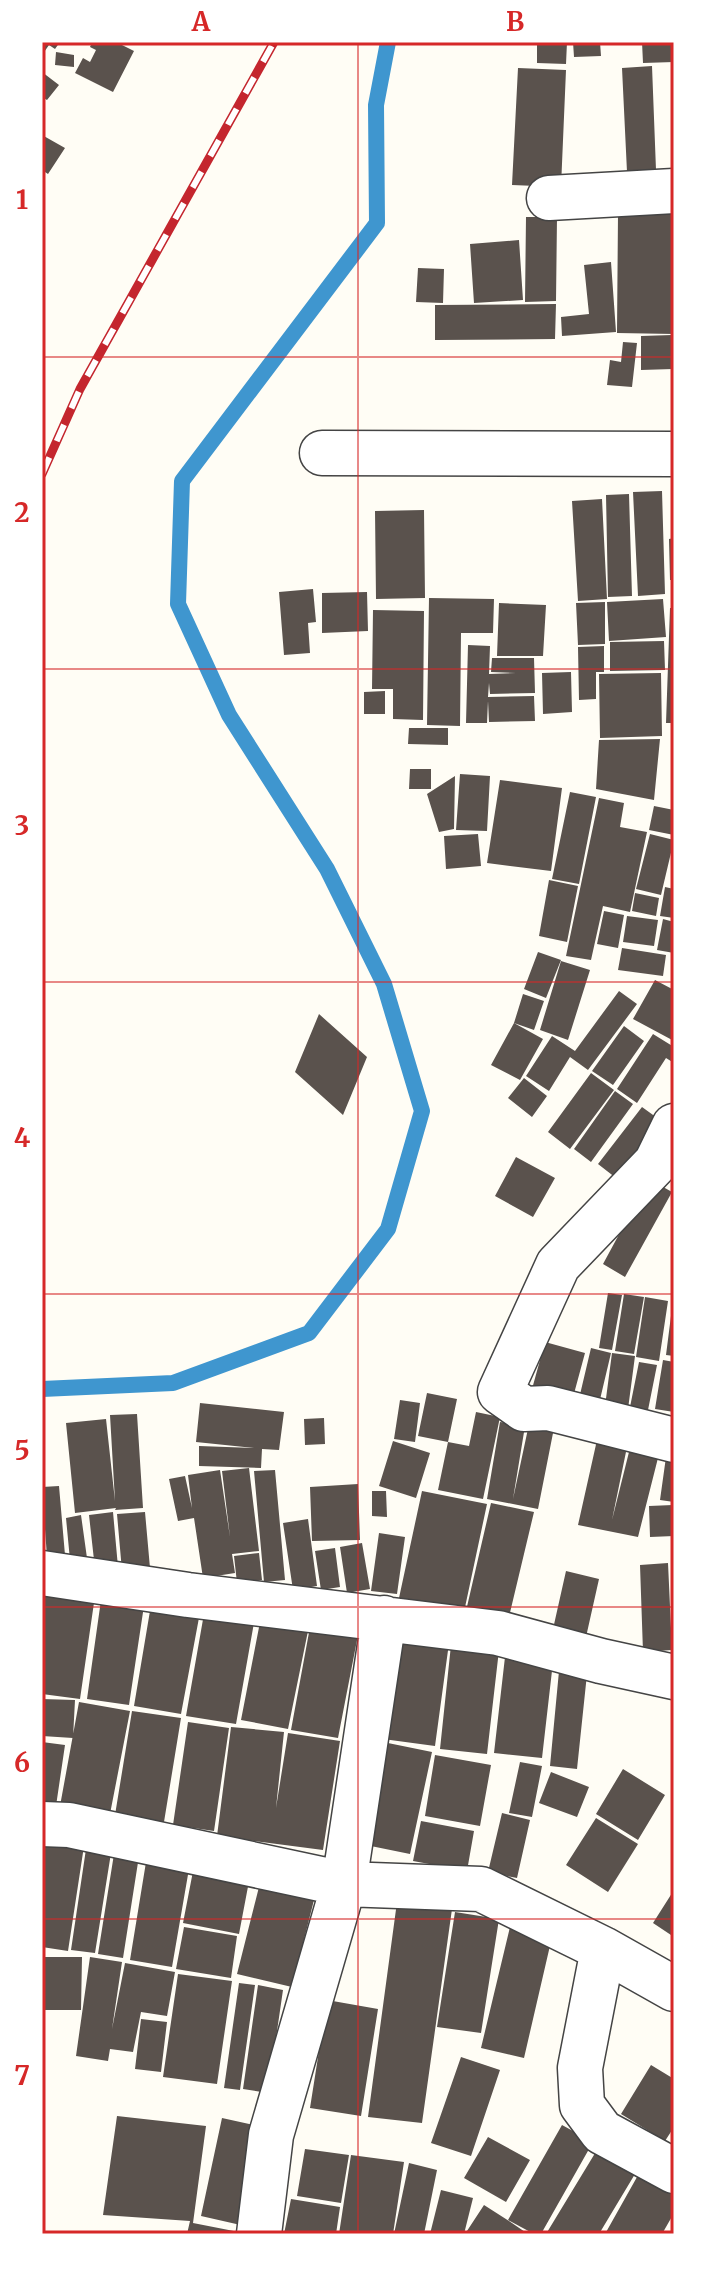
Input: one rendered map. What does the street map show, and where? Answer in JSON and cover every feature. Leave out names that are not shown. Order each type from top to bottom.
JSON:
[{"type":"street","points":[[549,198],[674,191]]},
{"type":"street","points":[[322,453],[674,454]]},
{"type":"street","points":[[668,1152],[558,1265],[500,1392],[524,1409],[548,1408],[674,1440]]},
{"type":"street","points":[[42,1573],[188,1595],[498,1633],[674,1677]]},
{"type":"street","points":[[259,2234],[271,2135],[344,1884],[384,1618]]},
{"type":"street","points":[[42,1824],[69,1825],[344,1884],[481,1889],[603,1949],[674,1989]]},
{"type":"street","points":[[603,1949],[580,2068],[582,2105],[602,2132],[674,2171]]},
{"type":"building","points":[[42,42],[60,42],[55,49],[49,45],[42,55]]},
{"type":"building","points":[[92,42],[116,42],[134,51],[113,92],[75,73],[83,58],[90,62],[96,50],[90,47]]},
{"type":"building","points":[[537,42],[567,42],[566,64],[537,63]]},
{"type":"building","points":[[573,42],[600,42],[601,56],[574,57]]},
{"type":"building","points":[[642,42],[674,42],[674,62],[643,63]]},
{"type":"building","points":[[56,52],[74,55],[74,67],[55,65]]},
{"type":"building","points":[[652,66],[656,170],[627,172],[622,68]]},
{"type":"building","points":[[518,68],[566,70],[561,187],[512,185]]},
{"type":"building","points":[[42,72],[59,85],[47,100],[42,97]]},
{"type":"building","points":[[42,135],[65,148],[48,174],[42,170]]},
{"type":"building","points":[[618,214],[674,214],[674,334],[617,333]]},
{"type":"building","points":[[526,217],[557,217],[556,301],[525,302]]},
{"type":"building","points":[[519,240],[523,300],[474,303],[470,244]]},
{"type":"building","points":[[611,262],[616,332],[562,336],[561,317],[589,314],[584,265]]},
{"type":"building","points":[[418,268],[444,269],[443,303],[416,302]]},
{"type":"building","points":[[556,304],[555,339],[435,340],[435,305]]},
{"type":"building","points":[[672,335],[673,369],[641,370],[641,336]]},
{"type":"building","points":[[623,342],[637,343],[632,387],[607,385],[610,360],[621,362]]},
{"type":"building","points":[[662,491],[665,594],[638,596],[633,492]]},
{"type":"building","points":[[629,494],[632,596],[608,597],[606,495]]},
{"type":"building","points":[[602,499],[607,599],[578,601],[572,501]]},
{"type":"building","points":[[424,510],[425,598],[376,599],[375,511]]},
{"type":"building","points":[[674,538],[674,580],[670,580],[669,539]]},
{"type":"building","points":[[313,589],[316,622],[308,623],[310,653],[284,655],[279,592]]},
{"type":"building","points":[[367,592],[368,631],[322,633],[322,593]]},
{"type":"building","points":[[429,598],[494,599],[493,633],[461,633],[460,726],[427,725]]},
{"type":"building","points":[[663,599],[666,637],[609,641],[607,602]]},
{"type":"building","points":[[605,602],[605,644],[578,645],[576,603]]},
{"type":"building","points":[[499,603],[546,605],[543,656],[497,656]]},
{"type":"building","points":[[670,608],[674,608],[674,723],[666,723]]},
{"type":"building","points":[[373,610],[424,611],[423,720],[393,719],[393,689],[372,689]]},
{"type":"building","points":[[664,641],[665,670],[610,671],[610,642]]},
{"type":"building","points":[[468,645],[490,646],[489,674],[516,673],[491,672],[492,658],[534,658],[535,693],[490,694],[489,683],[488,697],[534,696],[535,721],[489,722],[488,701],[487,723],[466,723]]},
{"type":"building","points":[[604,646],[604,672],[596,672],[596,699],[579,700],[578,647]]},
{"type":"building","points":[[571,672],[572,712],[543,714],[542,673]]},
{"type":"building","points":[[661,673],[662,736],[600,738],[599,674]]},
{"type":"building","points":[[385,691],[385,714],[364,714],[364,692]]},
{"type":"building","points":[[409,728],[448,728],[448,745],[408,744]]},
{"type":"building","points":[[660,739],[654,800],[596,789],[599,740]]},
{"type":"building","points":[[410,769],[431,769],[431,789],[409,789]]},
{"type":"building","points":[[460,774],[490,776],[487,831],[456,830]]},
{"type":"building","points":[[455,776],[454,829],[439,832],[427,794]]},
{"type":"building","points":[[500,780],[562,788],[551,871],[487,863]]},
{"type":"building","points":[[570,792],[596,797],[579,884],[552,879]]},
{"type":"building","points":[[599,798],[624,803],[620,827],[647,832],[630,912],[603,906],[591,960],[566,956]]},
{"type":"building","points":[[654,806],[674,810],[674,835],[649,830]]},
{"type":"building","points":[[478,834],[481,866],[446,869],[444,836]]},
{"type":"building","points":[[650,834],[674,840],[661,895],[636,889]]},
{"type":"building","points":[[549,880],[578,886],[567,942],[539,936]]},
{"type":"building","points":[[665,887],[674,889],[674,918],[660,916]]},
{"type":"building","points":[[635,893],[659,898],[656,916],[632,911]]},
{"type":"building","points":[[604,911],[624,915],[618,948],[597,944]]},
{"type":"building","points":[[627,916],[658,920],[654,946],[623,942]]},
{"type":"building","points":[[663,919],[674,922],[674,953],[657,950]]},
{"type":"building","points":[[622,948],[666,955],[663,976],[618,970]]},
{"type":"building","points":[[538,952],[561,960],[546,998],[524,989]]},
{"type":"building","points":[[561,961],[590,970],[568,1040],[540,1030]]},
{"type":"building","points":[[655,980],[674,990],[674,1041],[633,1019]]},
{"type":"building","points":[[619,991],[637,1004],[588,1070],[570,1057],[549,1091],[526,1076],[552,1036],[575,1051]]},
{"type":"building","points":[[523,994],[544,1001],[534,1030],[514,1023]]},
{"type":"building","points":[[319,1014],[367,1057],[343,1115],[295,1072]]},
{"type":"building","points":[[514,1023],[543,1039],[520,1080],[491,1065]]},
{"type":"building","points":[[624,1026],[644,1041],[613,1085],[592,1071]]},
{"type":"building","points":[[653,1034],[674,1047],[674,1063],[666,1058],[637,1103],[617,1089]]},
{"type":"building","points":[[591,1073],[614,1090],[570,1149],[548,1132]]},
{"type":"building","points":[[524,1078],[547,1096],[532,1117],[508,1098]]},
{"type":"building","points":[[615,1091],[633,1104],[591,1162],[574,1149]]},
{"type":"building","points":[[642,1107],[660,1120],[616,1178],[598,1164]]},
{"type":"building","points":[[516,1157],[555,1178],[533,1217],[495,1196]]},
{"type":"building","points":[[649,1179],[672,1192],[625,1277],[603,1264]]},
{"type":"building","points":[[608,1293],[622,1295],[612,1350],[599,1348]]},
{"type":"building","points":[[624,1294],[644,1297],[634,1354],[615,1351]]},
{"type":"building","points":[[645,1297],[668,1301],[659,1361],[636,1357]]},
{"type":"building","points":[[674,1309],[674,1356],[666,1355]]},
{"type":"building","points":[[545,1342],[585,1353],[572,1401],[532,1389]]},
{"type":"building","points":[[591,1348],[611,1353],[598,1408],[578,1403]]},
{"type":"building","points":[[612,1353],[635,1356],[628,1409],[605,1406]]},
{"type":"building","points":[[663,1360],[674,1362],[674,1412],[655,1409]]},
{"type":"building","points":[[639,1362],[657,1365],[647,1415],[629,1412]]},
{"type":"building","points":[[427,1393],[457,1399],[448,1442],[418,1436]]},
{"type":"building","points":[[400,1400],[420,1403],[415,1442],[394,1439]]},
{"type":"building","points":[[200,1403],[284,1412],[279,1450],[262,1449],[261,1468],[199,1466],[199,1446],[254,1448],[196,1442]]},
{"type":"building","points":[[476,1412],[500,1417],[483,1499],[438,1490],[448,1442],[469,1446]]},
{"type":"building","points":[[137,1414],[143,1508],[75,1513],[66,1423],[106,1419],[115,1501],[110,1415]]},
{"type":"building","points":[[324,1418],[325,1444],[305,1445],[304,1419]]},
{"type":"building","points":[[500,1422],[525,1426],[513,1499],[529,1424],[554,1428],[538,1509],[487,1499]]},
{"type":"building","points":[[597,1440],[627,1447],[612,1520],[630,1448],[659,1454],[638,1537],[578,1525]]},
{"type":"building","points":[[393,1441],[430,1453],[416,1498],[379,1486]]},
{"type":"building","points":[[666,1457],[674,1459],[674,1502],[660,1500]]},
{"type":"building","points":[[249,1468],[259,1551],[232,1554],[235,1573],[203,1578],[194,1518],[178,1521],[169,1479],[185,1476],[192,1508],[188,1475],[220,1470],[230,1537],[222,1471]]},
{"type":"building","points":[[275,1470],[285,1580],[264,1582],[254,1471]]},
{"type":"building","points":[[358,1484],[360,1540],[312,1541],[310,1487]]},
{"type":"building","points":[[59,1486],[65,1555],[47,1557],[42,1487]]},
{"type":"building","points":[[372,1491],[386,1491],[387,1517],[372,1516]]},
{"type":"building","points":[[422,1491],[487,1504],[464,1612],[399,1598]]},
{"type":"building","points":[[491,1503],[534,1512],[508,1621],[466,1611]]},
{"type":"building","points":[[673,1505],[674,1536],[650,1537],[649,1506]]},
{"type":"building","points":[[113,1512],[118,1567],[95,1569],[89,1515]]},
{"type":"building","points":[[145,1512],[150,1568],[122,1571],[117,1514]]},
{"type":"building","points":[[81,1515],[87,1558],[70,1560],[66,1518]]},
{"type":"building","points":[[308,1519],[317,1586],[293,1590],[283,1523]]},
{"type":"building","points":[[379,1533],[405,1537],[397,1594],[371,1591]]},
{"type":"building","points":[[362,1543],[370,1589],[347,1593],[340,1547]]},
{"type":"building","points":[[335,1548],[340,1587],[321,1590],[315,1551]]},
{"type":"building","points":[[259,1553],[262,1580],[237,1583],[234,1556]]},
{"type":"building","points":[[668,1563],[672,1650],[643,1652],[640,1565]]},
{"type":"building","points":[[566,1571],[599,1579],[586,1637],[553,1629]]},
{"type":"building","points":[[46,1583],[96,1589],[80,1699],[42,1694],[42,1610]]},
{"type":"building","points":[[102,1593],[145,1599],[129,1705],[87,1699]]},
{"type":"building","points":[[152,1599],[201,1607],[181,1714],[134,1706]]},
{"type":"building","points":[[205,1608],[255,1617],[236,1724],[186,1716]]},
{"type":"building","points":[[261,1617],[309,1626],[288,1729],[241,1720]]},
{"type":"building","points":[[310,1627],[358,1635],[338,1738],[291,1730]]},
{"type":"building","points":[[397,1636],[449,1643],[435,1746],[383,1739]]},
{"type":"building","points":[[451,1645],[499,1650],[487,1754],[440,1749]]},
{"type":"building","points":[[505,1657],[553,1662],[542,1758],[494,1753]]},
{"type":"building","points":[[559,1671],[587,1674],[577,1769],[550,1766]]},
{"type":"building","points":[[42,1699],[75,1700],[73,1738],[42,1736]]},
{"type":"building","points":[[79,1702],[130,1711],[110,1814],[60,1806]]},
{"type":"building","points":[[132,1711],[181,1718],[164,1822],[115,1815]]},
{"type":"building","points":[[188,1722],[229,1728],[214,1831],[173,1825]]},
{"type":"building","points":[[231,1727],[284,1732],[276,1808],[288,1733],[340,1741],[323,1850],[217,1836]]},
{"type":"building","points":[[42,1742],[65,1745],[56,1806],[42,1804]]},
{"type":"building","points":[[383,1742],[432,1752],[410,1854],[361,1844]]},
{"type":"building","points":[[435,1755],[491,1765],[480,1826],[425,1816]]},
{"type":"building","points":[[520,1762],[542,1766],[532,1817],[509,1813]]},
{"type":"building","points":[[623,1769],[665,1795],[638,1840],[596,1814]]},
{"type":"building","points":[[551,1772],[589,1787],[577,1817],[539,1803]]},
{"type":"building","points":[[502,1813],[530,1820],[517,1878],[488,1872]]},
{"type":"building","points":[[596,1818],[638,1844],[608,1892],[566,1865]]},
{"type":"building","points":[[421,1821],[474,1831],[467,1871],[413,1861]]},
{"type":"building","points":[[43,1840],[84,1846],[68,1951],[42,1947]]},
{"type":"building","points":[[86,1849],[111,1853],[95,1953],[71,1950]]},
{"type":"building","points":[[114,1854],[139,1856],[123,1958],[98,1954]]},
{"type":"building","points":[[147,1856],[190,1863],[172,1967],[130,1960]]},
{"type":"building","points":[[194,1866],[250,1876],[239,1934],[183,1923]]},
{"type":"building","points":[[260,1883],[315,1896],[292,1987],[237,1974]]},
{"type":"building","points":[[674,1890],[674,1937],[653,1923]]},
{"type":"building","points":[[397,1902],[452,1909],[422,2123],[368,2117]]},
{"type":"building","points":[[455,1912],[499,1919],[481,2033],[437,2027]]},
{"type":"building","points":[[184,1927],[237,1936],[231,1978],[176,1969]]},
{"type":"building","points":[[510,1927],[552,1937],[524,2058],[481,2048]]},
{"type":"building","points":[[45,1957],[82,1957],[81,2010],[45,2010]]},
{"type":"building","points":[[90,1957],[122,1962],[112,2029],[125,1963],[175,1972],[167,2016],[141,2012],[133,2052],[110,2049],[108,2061],[76,2056]]},
{"type":"building","points":[[178,1974],[232,1981],[217,2084],[163,2077]]},
{"type":"building","points":[[239,1983],[255,1985],[240,2090],[224,2088]]},
{"type":"building","points":[[258,1985],[283,1990],[268,2093],[243,2089]]},
{"type":"building","points":[[327,2000],[378,2009],[361,2116],[310,2108]]},
{"type":"building","points":[[141,2019],[167,2022],[161,2072],[135,2069]]},
{"type":"building","points":[[461,2057],[500,2070],[471,2156],[431,2143]]},
{"type":"building","points":[[651,2065],[674,2079],[674,2127],[665,2141],[621,2114]]},
{"type":"building","points":[[117,2116],[206,2126],[193,2223],[249,2234],[187,2234],[190,2221],[103,2215]]},
{"type":"building","points":[[222,2118],[267,2128],[245,2226],[201,2216]]},
{"type":"building","points":[[562,2125],[593,2142],[541,2234],[534,2234],[508,2220]]},
{"type":"building","points":[[488,2137],[530,2160],[506,2202],[464,2178]]},
{"type":"building","points":[[600,2145],[638,2169],[599,2234],[546,2234]]},
{"type":"building","points":[[305,2149],[349,2155],[341,2203],[297,2196]]},
{"type":"building","points":[[351,2155],[404,2162],[393,2234],[339,2234]]},
{"type":"building","points":[[646,2161],[674,2177],[674,2213],[662,2234],[605,2234]]},
{"type":"building","points":[[409,2163],[437,2170],[424,2234],[394,2234]]},
{"type":"building","points":[[441,2190],[473,2198],[464,2234],[430,2234]]},
{"type":"building","points":[[291,2199],[340,2207],[336,2234],[284,2234]]},
{"type":"building","points":[[484,2205],[509,2221],[528,2234],[465,2234]]},
{"type":"waterway","points":[[42,1389],[173,1383],[309,1333],[388,1229],[422,1111],[384,984],[327,869],[229,715],[178,604],[182,481],[377,223],[376,105],[388,42]]},
{"type":"railway","points":[[42,474],[80,389],[274,42]]}]
